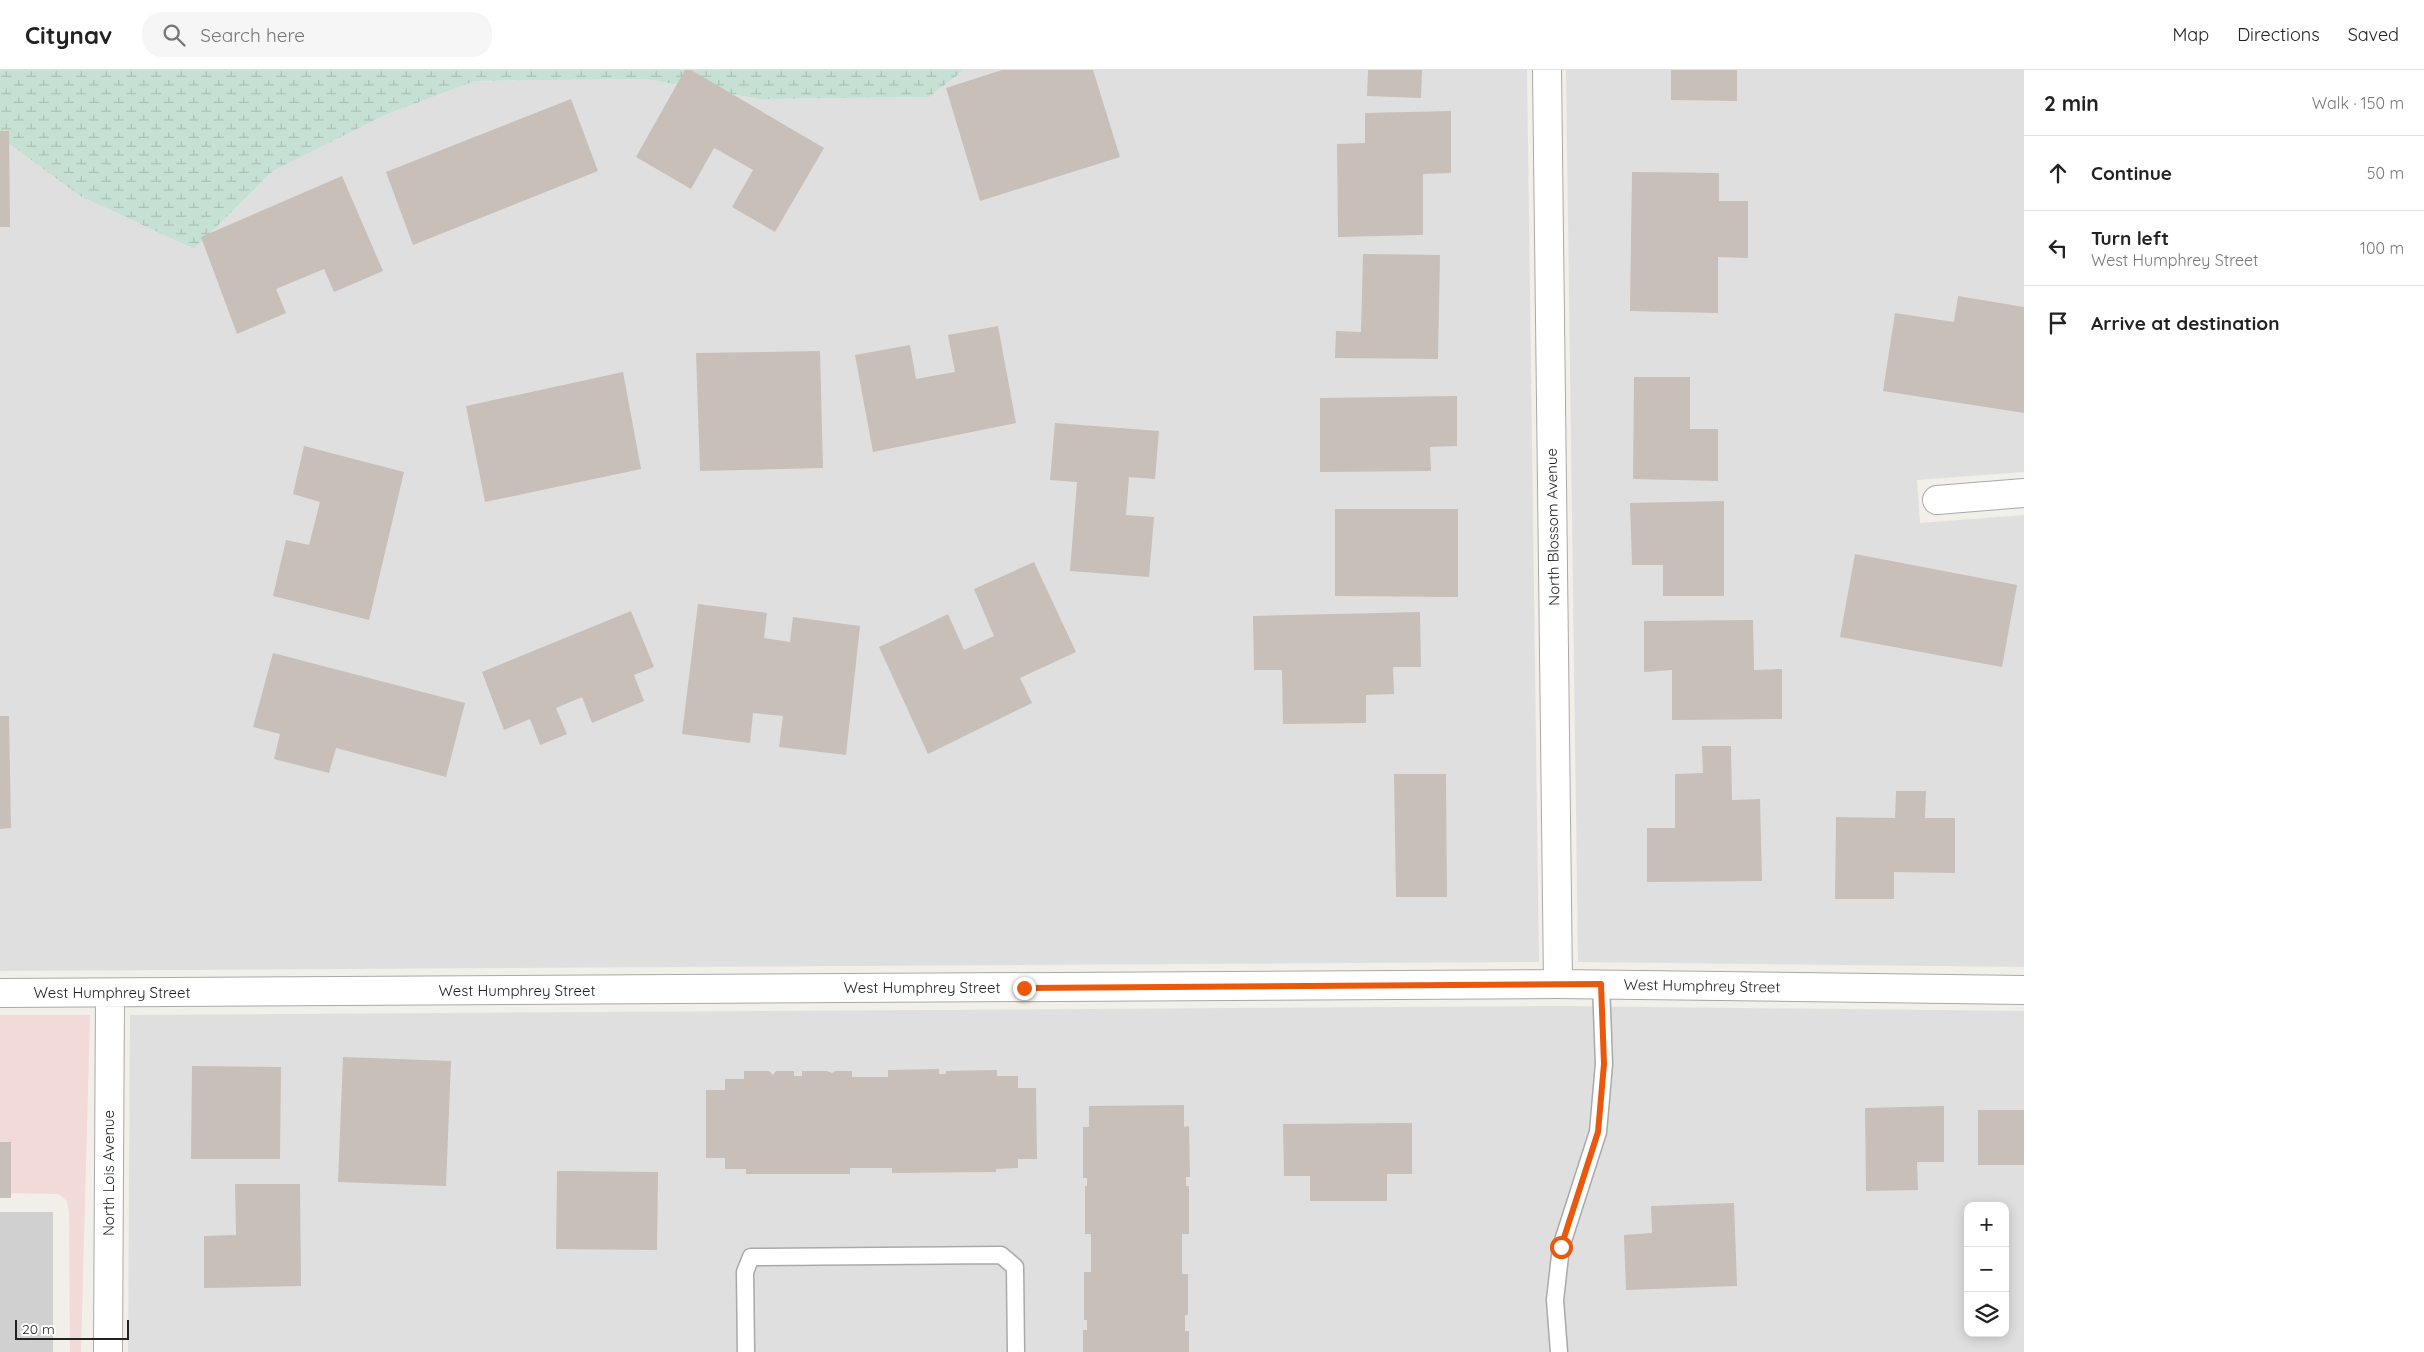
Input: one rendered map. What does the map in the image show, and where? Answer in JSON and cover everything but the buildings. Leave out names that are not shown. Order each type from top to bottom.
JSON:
[{"type":"street","name":"North Blossom Avenue","points":[[1547,70],[1558,984]]},
{"type":"street","points":[[1937,500],[2024,493]]},
{"type":"street","name":"West Humphrey Street","points":[[0,993],[1558,984],[2024,990]]},
{"type":"street","name":"North Lois Avenue","points":[[108,1352],[110,993]]},
{"type":"lane","points":[[1559,1352],[1555,1300],[1561,1247],[1598,1132],[1604,1064],[1601,984]]},
{"type":"lane","points":[[746,1352],[745,1272],[751,1257],[982,1256],[1002,1256],[1015,1267],[1016,1352]]},
{"type":"shaded area","points":[[964,70],[1527,70],[1539,962],[0,971],[0,137],[80,196],[194,249],[273,171],[385,115],[475,81],[645,79],[759,99],[929,97]]},
{"type":"shaded area","points":[[1566,70],[2024,70],[2024,472],[1917,480],[1920,523],[2024,515],[2024,967],[1578,962]]},
{"type":"shaded area","points":[[1558,1006],[2024,1011],[2024,1352],[128,1352],[130,1015]]},
{"type":"shaded area","points":[[0,1015],[90,1015],[81,1352],[70,1352],[69,1212],[67,1201],[58,1194],[0,1193]]},
{"type":"shaded area","points":[[0,1212],[53,1212],[53,1352],[0,1352]]},
{"type":"green space","points":[[0,70],[964,70],[929,97],[759,99],[645,79],[475,81],[385,115],[273,171],[194,249],[80,196],[0,137]]},
{"type":"route","points":[[1024,988],[1601,984],[1604,1064],[1598,1132],[1561,1247]]}]
